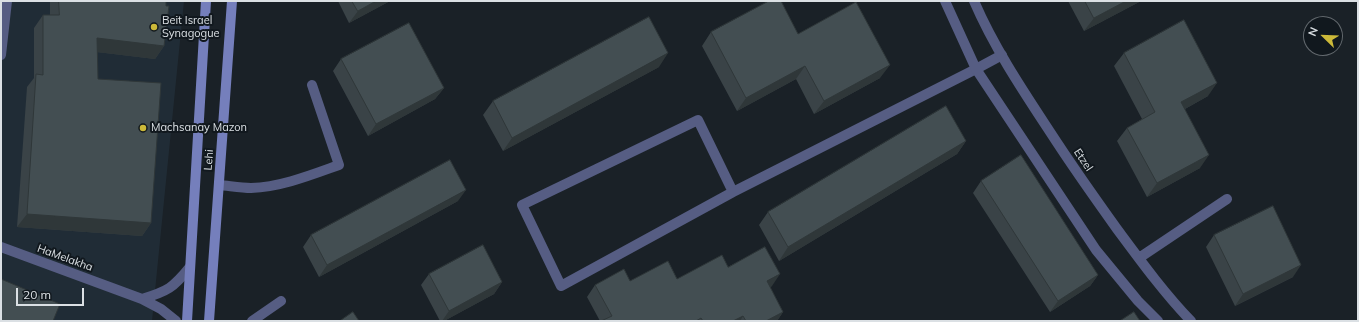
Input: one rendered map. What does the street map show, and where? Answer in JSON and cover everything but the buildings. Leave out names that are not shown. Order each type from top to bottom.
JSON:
[{"type":"street","points":[[1,55],[8,1]]},
{"type":"street","name":"Lehi","points":[[187,321],[206,1]]},
{"type":"street","name":"Lehi","points":[[209,321],[232,1]]},
{"type":"street","points":[[945,1],[976,70],[1096,250],[1138,301],[1158,321]]},
{"type":"street","name":"Etzel","points":[[974,1],[981,18],[1021,88],[1080,176],[1139,258],[1190,321]]},
{"type":"street","points":[[733,192],[698,120],[522,204],[561,286],[733,192],[976,70],[1002,55]]},
{"type":"street","points":[[219,185],[251,188],[274,185],[300,179],[339,164],[312,85]]},
{"type":"street","points":[[1139,258],[1227,199]]},
{"type":"street","name":"HaMelakha","points":[[1,247],[142,299],[161,309],[176,321]]},
{"type":"street","points":[[142,299],[162,293],[173,286],[190,267]]},
{"type":"street","points":[[252,321],[281,301]]},
{"type":"shaded area","points":[[1,1],[184,1],[152,321],[1,321]]},
{"type":"place","name":"Beit Israel Synagogue","points":[[154,27]]},
{"type":"place","name":"Machsanay Mazon","points":[[143,128]]}]
